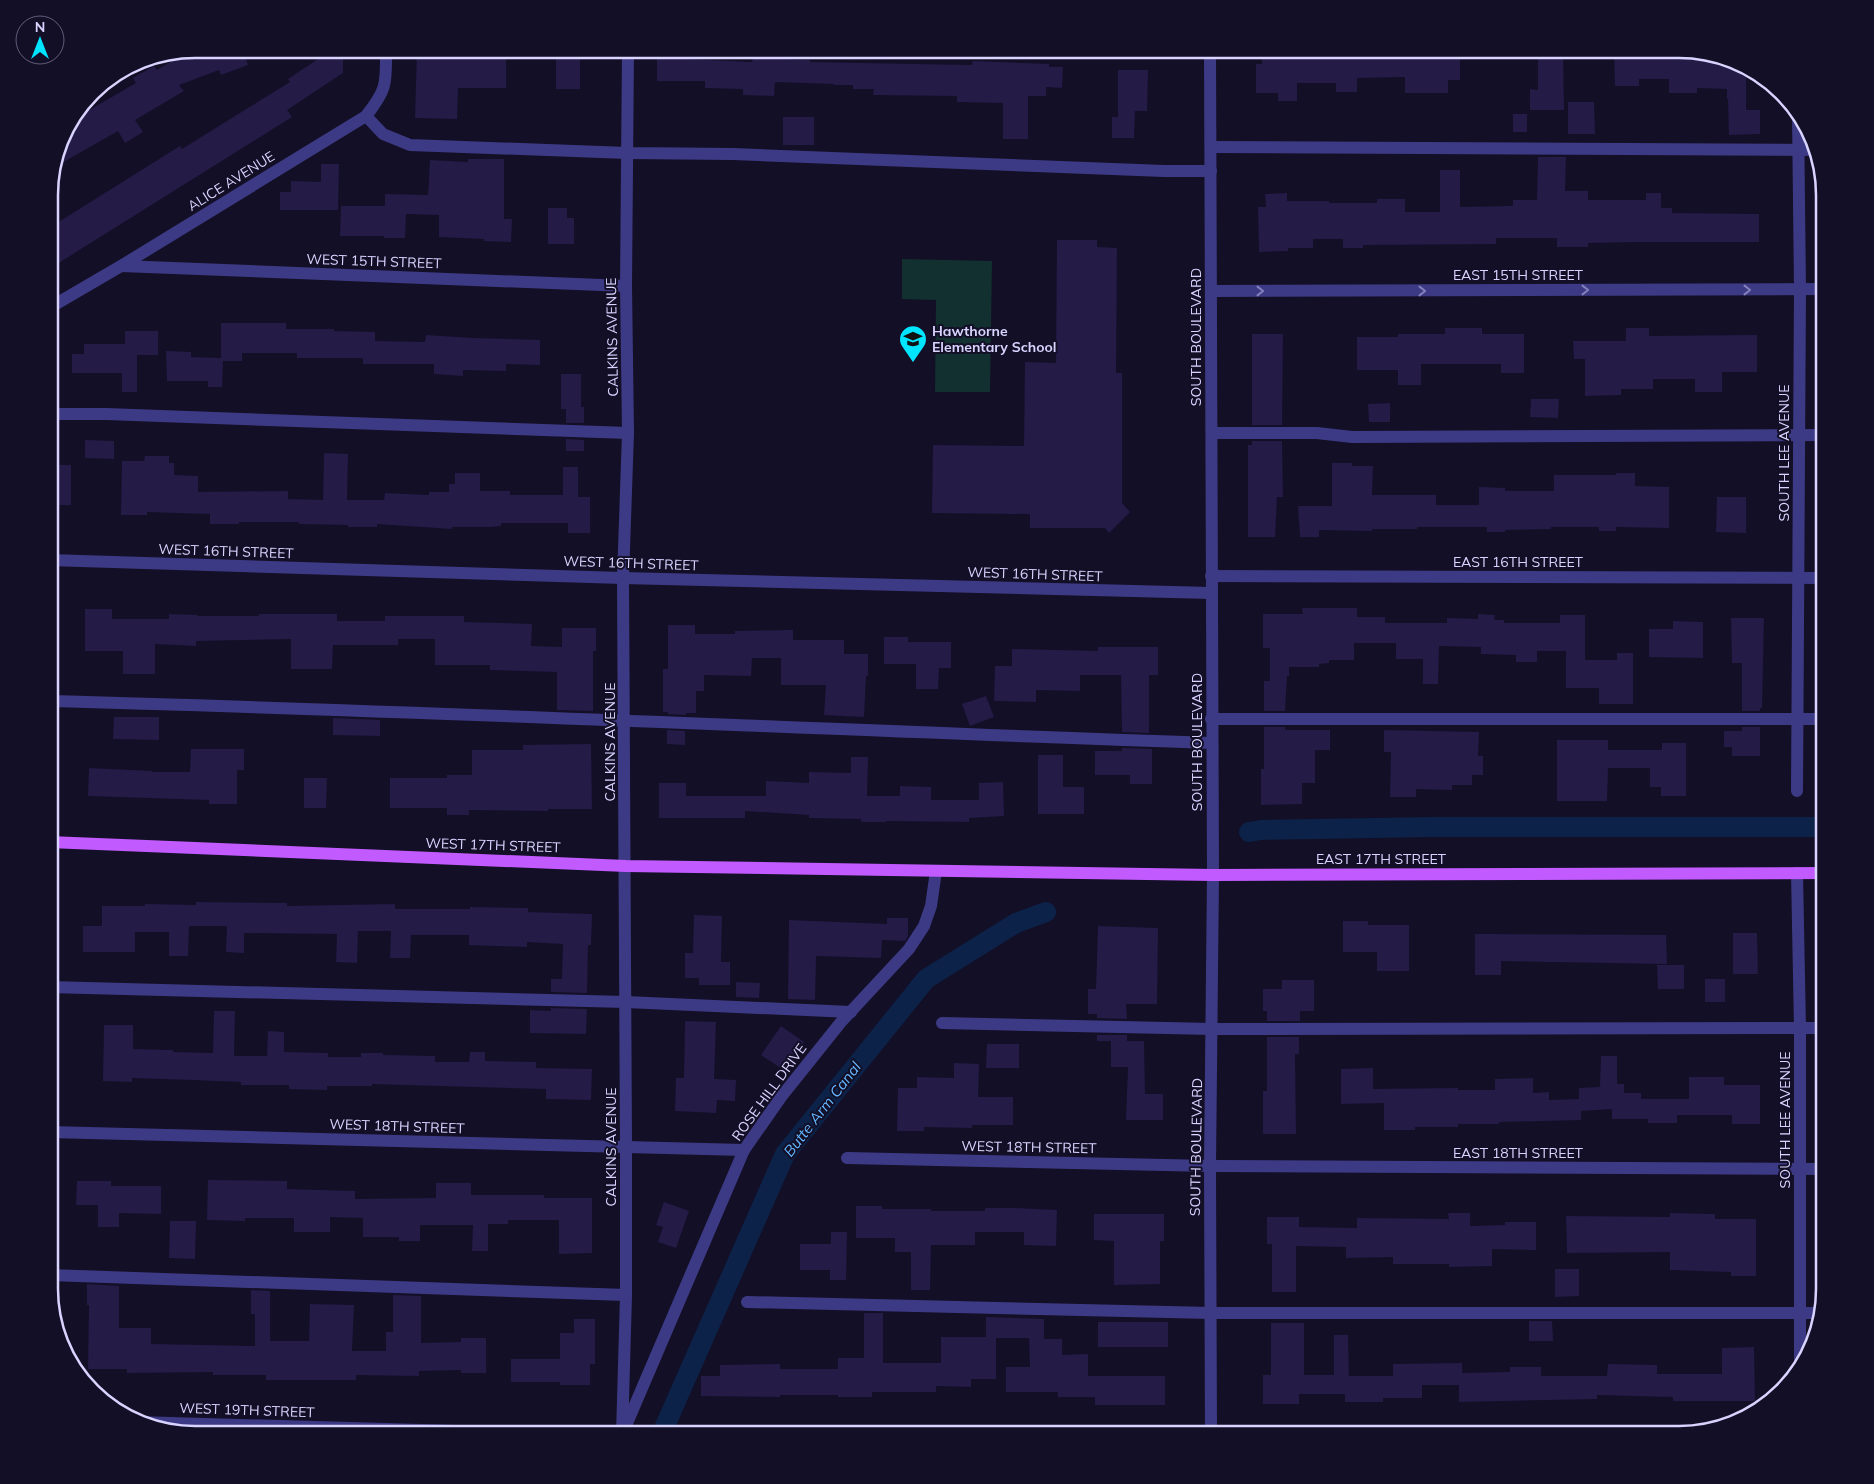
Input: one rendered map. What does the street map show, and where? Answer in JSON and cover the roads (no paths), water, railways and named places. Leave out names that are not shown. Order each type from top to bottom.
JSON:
[{"type":"main road","name":"WEST 17TH STREET","points":[[58,842],[626,866],[936,871]]},
{"type":"main road","name":"EAST 17TH STREET","points":[[936,871],[1213,875],[1816,873]]},
{"type":"street","name":"ALICE AVENUE","points":[[58,303],[366,116],[380,98],[386,84],[386,58]]},
{"type":"street","name":"CALKINS AVENUE","points":[[622,1426],[626,1295],[626,866],[623,578],[628,433],[626,286],[628,58]]},
{"type":"street","name":"SOUTH BOULEVARD","points":[[1210,58],[1211,743],[1213,875],[1213,1029],[1210,1166],[1211,1426]]},
{"type":"street","points":[[366,116],[382,134],[410,145],[627,153],[733,154],[1164,171],[1211,171]]},
{"type":"street","name":"SOUTH LEE AVENUE","points":[[1797,791],[1800,289],[1798,126]]},
{"type":"street","points":[[1211,148],[1809,150]]},
{"type":"street","name":"WEST 15TH STREET","points":[[121,266],[626,286]]},
{"type":"street","name":"EAST 15TH STREET","points":[[1211,291],[1816,289]]},
{"type":"street","points":[[58,414],[106,414],[628,433]]},
{"type":"street","points":[[1212,433],[1318,433],[1352,436],[1816,435]]},
{"type":"street","name":"WEST 16TH STREET","points":[[58,560],[623,578],[1211,593]]},
{"type":"street","name":"EAST 16TH STREET","points":[[1211,576],[1816,578]]},
{"type":"street","points":[[58,701],[625,720],[1067,739],[1211,743]]},
{"type":"street","points":[[1211,718],[1816,720]]},
{"type":"street","name":"ROSE HILL DRIVE","points":[[626,1426],[744,1150],[786,1090],[841,1022],[909,949],[924,926],[931,906],[936,871]]},
{"type":"street","name":"SOUTH LEE AVENUE","points":[[1797,873],[1800,1028],[1800,1354]]},
{"type":"street","points":[[58,987],[626,1002],[851,1012]]},
{"type":"street","points":[[942,1024],[1213,1029],[1816,1028]]},
{"type":"street","name":"WEST 18TH STREET","points":[[58,1132],[744,1150]]},
{"type":"street","name":"WEST 18TH STREET","points":[[847,1158],[1210,1166]]},
{"type":"street","name":"EAST 18TH STREET","points":[[1210,1166],[1816,1169]]},
{"type":"street","points":[[58,1275],[626,1295]]},
{"type":"street","points":[[748,1302],[1211,1312],[1814,1312]]},
{"type":"street","name":"WEST 19TH STREET","points":[[164,1423],[278,1426]]},
{"type":"waterway","points":[[1249,832],[1261,830],[1432,827],[1816,827]]},
{"type":"waterway","name":"Butte Arm Canal","points":[[665,1426],[785,1154],[926,979],[1016,923],[1046,912]]},
{"type":"place","name":"Hawthorne Elementary School","points":[[913,363]]}]
